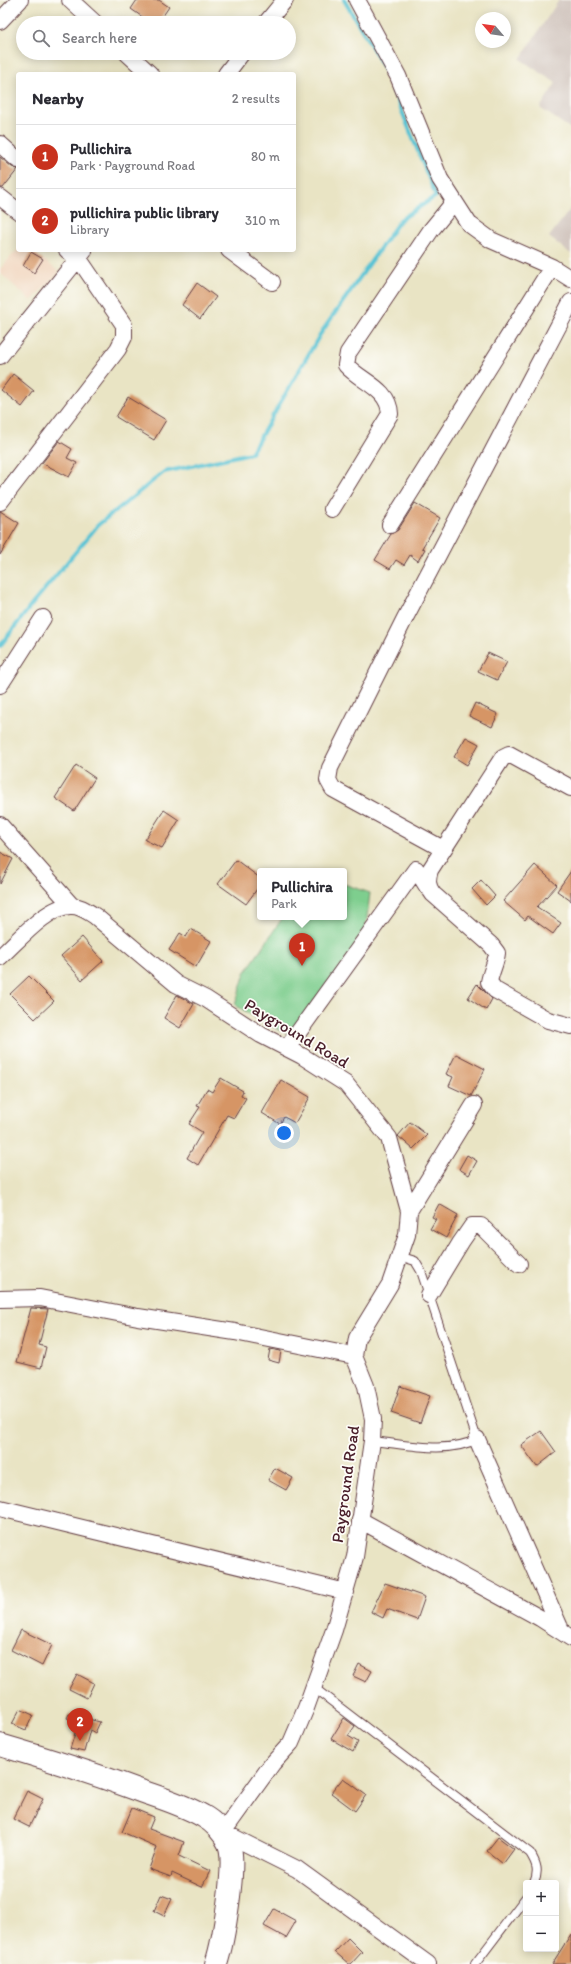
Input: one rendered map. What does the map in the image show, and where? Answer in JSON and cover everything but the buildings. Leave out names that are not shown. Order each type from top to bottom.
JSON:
[{"type":"main road","points":[[0,1745],[79,1768],[160,1798],[203,1816],[223,1832],[230,1846],[229,1889],[216,1964]]},
{"type":"street","points":[[0,21],[20,0]]},
{"type":"street","points":[[70,0],[87,16]]},
{"type":"street","points":[[272,16],[285,0]]},
{"type":"street","points":[[357,0],[398,76],[440,179],[469,224],[491,240],[552,267],[571,279]]},
{"type":"street","points":[[135,60],[148,72]]},
{"type":"street","points":[[228,72],[237,60]]},
{"type":"street","points":[[0,144],[16,158]]},
{"type":"street","points":[[0,197],[16,209]]},
{"type":"street","points":[[332,509],[390,414],[384,396],[346,365],[348,353],[431,230],[454,202]]},
{"type":"street","points":[[232,252],[272,282]]},
{"type":"street","points":[[0,356],[77,253],[124,325],[124,337],[118,349],[0,502]]},
{"type":"street","points":[[390,525],[552,267]]},
{"type":"street","points":[[443,850],[333,789],[328,780],[330,768],[405,618],[571,302]]},
{"type":"street","points":[[0,685],[43,618]]},
{"type":"street","points":[[428,888],[427,880],[430,870],[503,757],[509,754],[571,788]]},
{"type":"street","points":[[0,825],[72,906]]},
{"type":"street","points":[[288,1048],[416,869],[433,894],[491,945],[497,953],[489,982],[495,990],[548,1020],[571,1026]]},
{"type":"street","points":[[0,957],[48,914],[58,908],[72,906]]},
{"type":"street","name":"Payground Road","points":[[72,906],[83,909],[95,916],[176,984],[206,999],[261,1035],[288,1048],[346,1084],[389,1138],[409,1211],[407,1235],[390,1284],[357,1338],[354,1356],[366,1386],[373,1419],[372,1441],[355,1557],[346,1592],[314,1688],[291,1742],[272,1764],[223,1832]]},
{"type":"street","points":[[409,1211],[474,1105]]},
{"type":"street","points":[[429,1295],[472,1226],[481,1226],[519,1264]]},
{"type":"street","points":[[0,1299],[40,1298],[138,1317],[235,1332],[354,1356]]},
{"type":"street","points":[[477,1439],[567,1635]]},
{"type":"street","points":[[0,1508],[346,1592]]},
{"type":"street","points":[[360,1520],[540,1618],[567,1635]]},
{"type":"street","points":[[223,1832],[297,1869],[428,1964]]},
{"type":"lane","points":[[372,1441],[446,1448],[468,1444],[477,1439],[421,1270],[415,1261],[399,1256]]},
{"type":"lane","points":[[314,1688],[530,1853],[537,1864],[538,1875],[536,1880]]},
{"type":"lane","points":[[475,1964],[523,1901]]},
{"type":"shaded area","points":[[559,0],[571,0],[571,129],[540,108],[556,83],[520,59]]},
{"type":"shaded area","points":[[571,208],[571,254],[549,237]]},
{"type":"shaded area","points":[[16,251],[34,252],[59,272],[31,301],[0,273],[0,269]]},
{"type":"green space","points":[[347,885],[370,893],[362,959],[341,977],[290,1035],[262,1022],[235,1005],[245,973],[281,920],[347,920]]},
{"type":"waterway","points":[[0,646],[34,602],[98,525],[164,472],[251,453],[321,333],[400,220],[436,196],[385,69],[344,0]]},
{"type":"place","name":"Pullichira","points":[[302,966]]},
{"type":"place","name":"pullichira public library","points":[[80,1741]]}]
